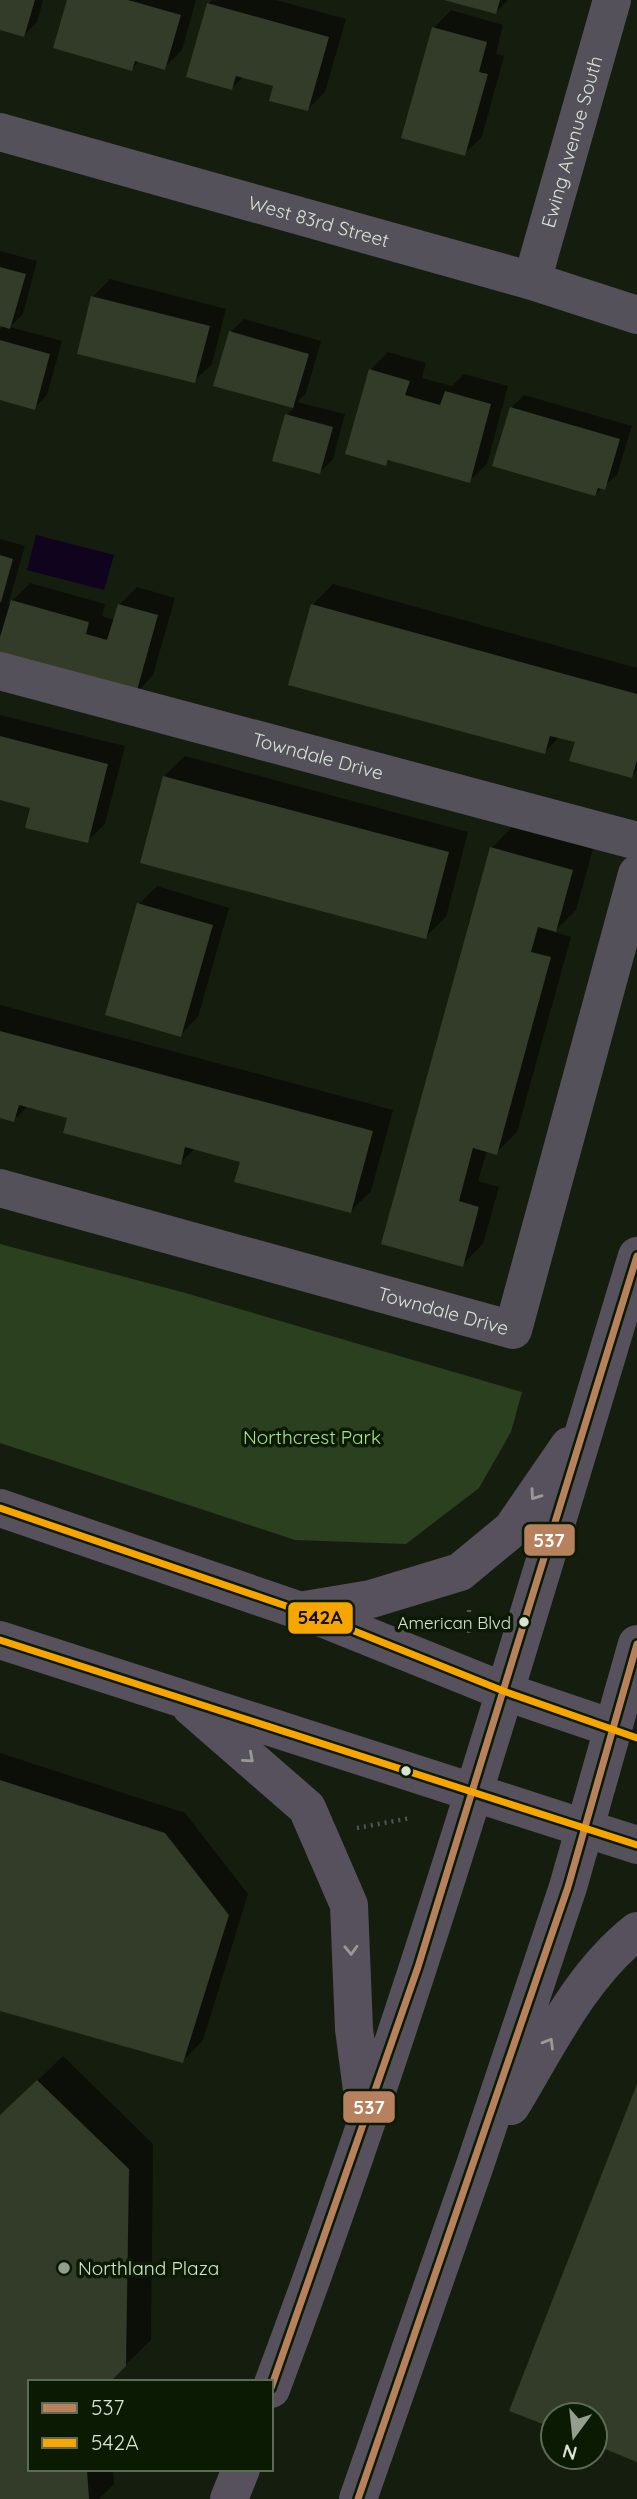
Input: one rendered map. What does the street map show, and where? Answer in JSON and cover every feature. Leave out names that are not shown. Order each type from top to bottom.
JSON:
[{"type":"main road","points":[[273,2384],[331,2230],[476,1791],[637,1256]]},
{"type":"main road","points":[[302,1611],[371,1599],[460,1572],[512,1529],[588,1418]]},
{"type":"main road","points":[[0,1508],[302,1611],[506,1692],[624,1733]]},
{"type":"main road","points":[[0,1640],[476,1791],[584,1828]]},
{"type":"main road","points":[[358,2499],[475,2165],[568,1887],[584,1828],[624,1733],[637,1644]]},
{"type":"main road","points":[[179,1697],[307,1808],[349,1905],[354,2029],[366,2122]]},
{"type":"main road","points":[[475,2165],[588,1979],[612,1950],[637,1931]]},
{"type":"main road","points":[[229,2499],[240,2471]]},
{"type":"street","name":"Ewing Avenue South","points":[[532,281],[612,0]]},
{"type":"street","name":"West 83rd Street","points":[[0,132],[532,281],[637,315]]},
{"type":"street","name":"Towndale Drive","points":[[0,671],[637,841]]},
{"type":"street","name":"Towndale Drive","points":[[0,1188],[513,1331],[637,874]]},
{"type":"street","points":[[584,1828],[637,1845]]},
{"type":"path","points":[[349,1829],[411,1818]]},
{"type":"green space","name":"Northcrest Park","points":[[0,1244],[182,1292],[522,1392],[511,1432],[479,1488],[406,1544],[295,1540],[0,1443]]},
{"type":"shaded area","points":[[36,535],[114,555],[104,590],[27,570]]},
{"type":"building","points":[[0,0],[35,0],[24,37],[0,30]]},
{"type":"building","points":[[67,0],[128,0],[181,15],[165,70],[135,61],[132,71],[53,48]]},
{"type":"building","points":[[444,0],[500,0],[496,14]]},
{"type":"building","points":[[207,3],[329,37],[308,111],[269,101],[273,86],[236,76],[232,90],[186,77]]},
{"type":"building","points":[[432,27],[487,42],[479,72],[488,74],[465,156],[401,138]]},
{"type":"building","points":[[0,267],[26,274],[10,329],[0,326]]},
{"type":"building","points":[[91,296],[210,326],[195,383],[77,354]]},
{"type":"building","points":[[229,331],[309,354],[293,408],[213,386]]},
{"type":"building","points":[[0,340],[50,354],[35,410],[0,400]]},
{"type":"building","points":[[369,369],[410,381],[405,395],[440,405],[445,391],[491,404],[470,483],[388,460],[386,466],[345,454]]},
{"type":"building","points":[[510,407],[620,439],[605,490],[598,488],[595,496],[492,466]]},
{"type":"building","points":[[285,414],[333,427],[320,474],[272,461]]},
{"type":"building","points":[[0,555],[13,559],[1,602],[0,602]]},
{"type":"building","points":[[11,600],[89,622],[86,634],[107,640],[118,604],[158,615],[136,694],[0,657],[0,637]]},
{"type":"building","points":[[311,604],[637,694],[637,760],[632,778],[569,761],[575,742],[550,736],[545,754],[288,685]]},
{"type":"building","points":[[0,736],[108,764],[88,843],[25,828],[30,808],[0,800]]},
{"type":"building","points":[[163,776],[449,852],[426,939],[140,863]]},
{"type":"building","points":[[490,847],[573,870],[556,932],[538,927],[531,952],[551,957],[497,1155],[473,1148],[459,1201],[479,1207],[463,1267],[381,1244]]},
{"type":"building","points":[[137,903],[213,925],[181,1037],[105,1015]]},
{"type":"building","points":[[0,1031],[373,1131],[351,1213],[234,1182],[240,1162],[185,1147],[181,1165],[63,1133],[67,1118],[19,1105],[14,1122],[0,1118]]},
{"type":"building","points":[[0,1780],[165,1833],[229,1915],[183,2063],[0,2011]]},
{"type":"building","name":"Northland Plaza","points":[[37,2080],[129,2169],[126,2366],[112,2380],[28,2380],[28,2471],[87,2471],[89,2499],[0,2499],[0,2115]]},
{"type":"building","points":[[637,2084],[637,2462],[609,2451],[609,2401],[539,2401],[539,2423],[509,2411]]},
{"type":"transit line","name":"537","points":[[273,2382],[418,1967],[637,1256]]},
{"type":"transit line","name":"542A","points":[[0,1508],[327,1620],[506,1692],[637,1738]]},
{"type":"transit line","name":"542A","points":[[0,1640],[637,1845]]},
{"type":"transit line","name":"537","points":[[358,2499],[568,1887],[637,1644]]},
{"type":"place","name":"American Blvd","points":[[524,1622]]},
{"type":"place","name":"Northland Plaza","points":[[64,2268]]}]
